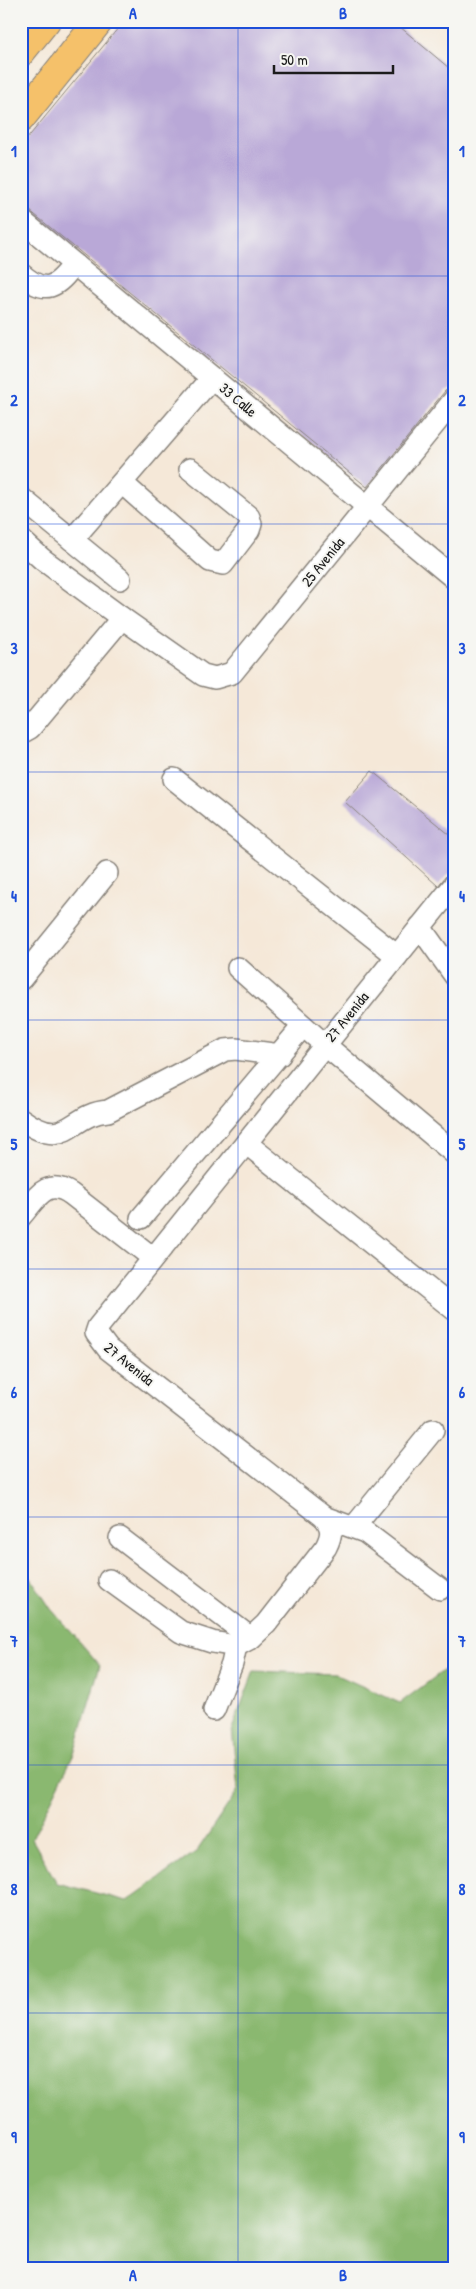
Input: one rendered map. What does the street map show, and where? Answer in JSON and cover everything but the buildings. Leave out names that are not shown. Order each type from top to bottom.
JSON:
[{"type":"main road","points":[[21,52],[46,21]]},
{"type":"main road","points":[[21,118],[99,21]]},
{"type":"street","name":"33 Calle","points":[[25,231],[74,264],[455,579]]},
{"type":"street","points":[[21,274],[36,286],[47,287],[60,282],[74,264]]},
{"type":"street","points":[[72,540],[212,378]]},
{"type":"street","name":"25 Avenida","points":[[21,540],[42,559],[122,618],[203,674],[215,678],[232,673],[455,399]]},
{"type":"street","points":[[122,483],[210,562],[223,564],[249,530],[251,524],[249,517],[190,469]]},
{"type":"street","points":[[21,498],[120,579]]},
{"type":"street","points":[[21,733],[30,728],[122,618]]},
{"type":"street","points":[[174,779],[397,956]]},
{"type":"street","points":[[21,979],[107,872]]},
{"type":"street","name":"27 Avenida","points":[[324,1517],[108,1349],[97,1338],[98,1327],[420,927],[452,894]]},
{"type":"street","points":[[420,927],[446,949],[455,976]]},
{"type":"street","points":[[238,968],[324,1046],[455,1154]]},
{"type":"street","points":[[141,1218],[303,1026]]},
{"type":"street","points":[[21,1120],[37,1131],[59,1134],[98,1112],[108,1111],[225,1050],[236,1049],[280,1055]]},
{"type":"street","points":[[246,1143],[455,1310]]},
{"type":"street","points":[[21,1216],[48,1188],[57,1186],[71,1194],[153,1258]]},
{"type":"street","points":[[354,1526],[433,1430]]},
{"type":"street","points":[[324,1517],[354,1526],[364,1532],[440,1589]]},
{"type":"street","points":[[214,1710],[243,1642],[288,1599],[326,1547],[331,1537],[331,1526],[324,1517]]},
{"type":"street","points":[[120,1538],[243,1642]]},
{"type":"street","points":[[110,1580],[181,1632],[212,1642],[243,1642]]},
{"type":"green space","points":[[21,1563],[51,1609],[100,1665],[74,1754],[32,1839],[57,1883],[127,1901],[197,1851],[238,1790],[232,1729],[254,1671],[335,1674],[400,1703],[455,1662],[455,2268],[21,2268]]}]
